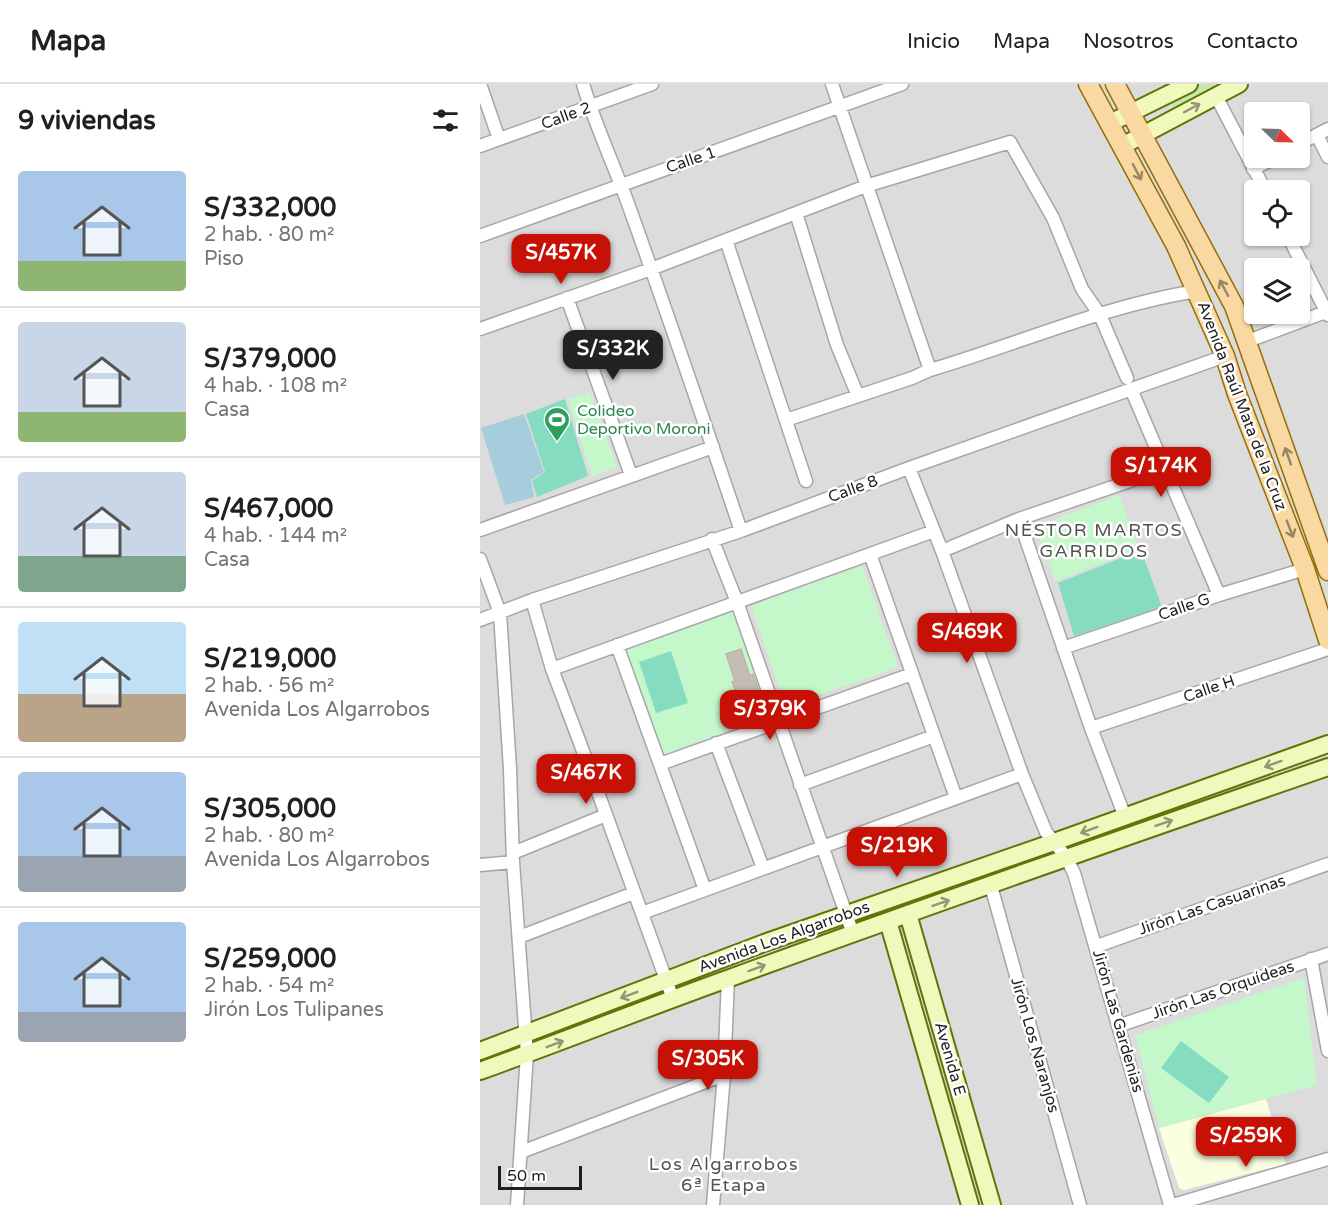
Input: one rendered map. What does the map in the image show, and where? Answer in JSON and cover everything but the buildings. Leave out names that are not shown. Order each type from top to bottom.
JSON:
[{"type":"main road","name":"Avenida Raúl Mata de la Cruz","points":[[1088,84],[1176,246],[1226,356],[1237,394],[1305,569],[1328,640]]},
{"type":"main road","name":"Avenida Raúl Mata de la Cruz","points":[[1115,84],[1234,306],[1324,543],[1328,571]]},
{"type":"street","points":[[480,84],[499,140]]},
{"type":"street","points":[[583,84],[622,185],[741,531]]},
{"type":"street","name":"Calle 2","points":[[480,146],[652,84]]},
{"type":"street","points":[[832,84],[930,370]]},
{"type":"street","name":"Calle 1","points":[[480,236],[902,84]]},
{"type":"street","points":[[1110,123],[1189,84]]},
{"type":"street","points":[[1122,146],[1239,84]]},
{"type":"street","points":[[1216,96],[1259,180]]},
{"type":"street","points":[[1323,132],[1328,157]]},
{"type":"street","points":[[480,329],[651,269],[866,186],[1010,142],[1053,218],[1082,289],[1100,315],[1219,595]]},
{"type":"street","points":[[796,213],[837,345],[858,396]]},
{"type":"street","points":[[726,240],[806,481]]},
{"type":"street","points":[[1248,342],[1328,312],[1293,246]]},
{"type":"street","points":[[786,420],[1100,315],[1169,296],[1197,291]]},
{"type":"street","points":[[567,298],[631,475]]},
{"type":"street","name":"Calle 8","points":[[480,620],[532,600],[741,531],[1129,383],[1226,356]]},
{"type":"street","points":[[480,530],[713,447]]},
{"type":"street","name":"Jirón Las Gardenias","points":[[909,468],[942,550],[1022,774],[1046,832],[1066,857],[1074,873],[1172,1205]]},
{"type":"street","points":[[942,550],[1019,519],[1166,469]]},
{"type":"street","points":[[1019,519],[1091,728],[1125,817]]},
{"type":"street","points":[[552,669],[934,531]]},
{"type":"street","points":[[712,539],[737,602],[853,934]]},
{"type":"street","points":[[870,554],[956,798]]},
{"type":"street","points":[[480,559],[500,613],[513,857],[527,1054],[517,1205]]},
{"type":"street","name":"Calle G","points":[[1063,648],[1219,595],[1305,569]]},
{"type":"street","points":[[532,600],[552,669],[673,999]]},
{"type":"street","points":[[617,645],[705,890]]},
{"type":"street","name":"Calle H","points":[[1091,728],[1328,649]]},
{"type":"street","points":[[660,764],[912,674]]},
{"type":"street","points":[[800,785],[934,736]]},
{"type":"street","points":[[716,743],[763,868]]},
{"type":"street","name":"Avenida Los Algarrobos","points":[[480,1051],[764,943],[1328,744]]},
{"type":"street","name":"Avenida Los Algarrobos","points":[[480,1071],[728,978],[1066,857],[1328,767]]},
{"type":"street","points":[[642,913],[1022,774]]},
{"type":"street","points":[[480,865],[513,857],[606,815]]},
{"type":"street","name":"Jirón Las Casuarinas","points":[[1097,946],[1328,864]]},
{"type":"street","name":"Jirón Los Naranjos","points":[[990,886],[1080,1205]]},
{"type":"street","points":[[519,937],[634,892]]},
{"type":"street","name":"Avenida E","points":[[909,914],[992,1205]]},
{"type":"street","name":"Avenida E","points":[[888,921],[970,1205]]},
{"type":"street","name":"Jirón Las Orquídeas","points":[[1118,1026],[1328,954]]},
{"type":"street","points":[[1311,959],[1328,1051]]},
{"type":"street","points":[[713,1205],[724,1075],[728,978]]},
{"type":"street","points":[[521,1152],[724,1075]]},
{"type":"street","points":[[1172,1205],[1328,1159]]},
{"type":"shaded area","points":[[480,84],[1328,84],[1328,1205],[480,1205]]},
{"type":"shaded area","points":[[1266,1099],[1286,1164],[1184,1190],[1179,1188],[1159,1128]]},
{"type":"green space","points":[[1201,84],[1226,84],[1173,110],[1171,100]]},
{"type":"green space","points":[[590,392],[617,467],[592,476],[568,399]]},
{"type":"green space","name":"Colideo Deportivo Moroni","points":[[565,399],[588,476],[537,497],[532,481],[545,472],[526,414]]},
{"type":"green space","points":[[1119,495],[1139,549],[1055,581],[1035,527]]},
{"type":"green space","points":[[1141,550],[1162,607],[1074,636],[1058,583]]},
{"type":"green space","points":[[862,566],[898,667],[786,707],[751,606]]},
{"type":"green space","points":[[734,610],[770,715],[664,754],[626,649]]},
{"type":"green space","points":[[671,651],[688,703],[656,713],[639,662]]},
{"type":"green space","points":[[1304,978],[1317,1085],[1159,1128],[1135,1035]]},
{"type":"green space","points":[[1181,1041],[1229,1077],[1209,1103],[1161,1068]]},
{"type":"water","points":[[524,414],[544,472],[531,480],[534,497],[505,505],[481,428]]},
{"type":"place","name":"Colideo Deportivo Moroni","points":[[557,443]]},
{"type":"district","name":"NÉSTOR MARTOS GARRIDOS","points":[[1094,540]]},
{"type":"district","name":"Los Algarrobos 6ª Etapa","points":[[724,1174]]}]
